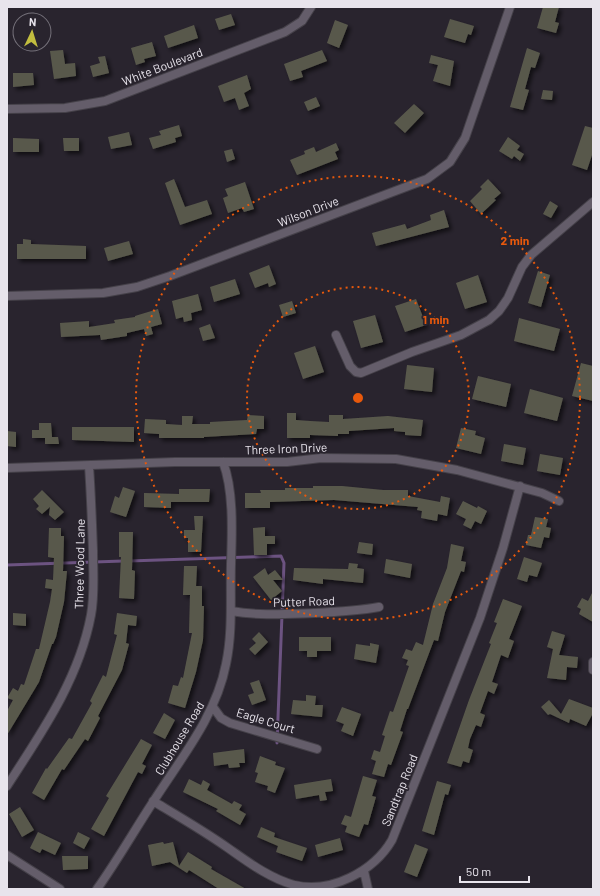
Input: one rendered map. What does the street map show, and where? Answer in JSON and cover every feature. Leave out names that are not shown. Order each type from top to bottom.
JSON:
[{"type":"street","name":"White Boulevard","points":[[7,109],[65,108],[105,101],[284,32],[302,20],[311,7]]},
{"type":"street","name":"Wilson Drive","points":[[7,296],[103,293],[142,286],[427,179],[450,162],[465,138],[510,7]]},
{"type":"street","points":[[336,335],[350,366],[356,372],[361,373],[479,326],[499,311],[508,298],[526,261],[531,255],[593,202]]},
{"type":"street","name":"Three Iron Drive","points":[[7,468],[223,462],[287,462],[321,458],[396,459],[457,470],[520,486],[542,493],[559,501]]},
{"type":"street","name":"Clubhouse Road","points":[[98,889],[153,801],[175,769],[212,707],[226,663],[231,611],[230,490],[223,462]]},
{"type":"street","name":"Three Wood Lane","points":[[7,786],[67,689],[78,664],[85,639],[91,614],[93,579],[89,466]]},
{"type":"street","name":"Sandtrap Road","points":[[153,801],[267,874],[292,884],[301,886],[328,884],[356,875],[364,871],[376,861],[386,849],[401,818],[480,618],[520,486]]},
{"type":"street","name":"Putter Road","points":[[231,611],[274,615],[352,612],[379,607]]},
{"type":"street","points":[[593,662],[593,670]]},
{"type":"street","name":"Eagle Court","points":[[212,707],[221,718],[230,723],[317,748]]},
{"type":"street","points":[[7,855],[60,889]]},
{"type":"street","points":[[364,871],[368,889]]},
{"type":"building","points":[[543,7],[559,7],[555,22],[559,23],[556,33],[537,28]]},
{"type":"building","points":[[231,14],[235,25],[219,30],[215,19]]},
{"type":"building","points":[[450,19],[474,26],[471,35],[468,34],[465,43],[444,37]]},
{"type":"building","points":[[335,20],[348,25],[339,48],[327,43]]},
{"type":"building","points":[[194,25],[198,38],[168,48],[164,36]]},
{"type":"building","points":[[152,42],[156,56],[144,59],[145,62],[136,65],[131,48]]},
{"type":"building","points":[[527,48],[540,53],[535,68],[531,67],[525,89],[529,90],[523,110],[510,107]]},
{"type":"building","points":[[63,50],[65,64],[75,63],[76,76],[54,79],[50,52]]},
{"type":"building","points":[[322,50],[327,61],[301,71],[303,77],[290,81],[284,64]]},
{"type":"building","points":[[431,55],[454,61],[450,86],[433,81],[438,65],[429,63]]},
{"type":"building","points":[[105,56],[109,73],[93,77],[90,66],[100,63],[98,57]]},
{"type":"building","points":[[13,73],[33,73],[34,85],[13,87]]},
{"type":"building","points":[[247,75],[251,89],[244,93],[249,106],[239,110],[235,98],[224,102],[218,86]]},
{"type":"building","points":[[543,90],[553,91],[552,100],[541,99]]},
{"type":"building","points":[[316,97],[320,106],[308,111],[304,102]]},
{"type":"building","points":[[414,104],[424,113],[405,133],[394,123]]},
{"type":"building","points":[[179,125],[182,136],[175,138],[176,142],[153,149],[149,138],[161,135],[159,131]]},
{"type":"building","points":[[585,126],[593,128],[593,156],[592,155],[587,170],[572,165]]},
{"type":"building","points":[[129,132],[132,145],[111,149],[108,137]]},
{"type":"building","points":[[508,137],[520,146],[517,150],[524,154],[520,161],[514,156],[512,159],[499,151]]},
{"type":"building","points":[[13,138],[39,139],[39,152],[13,152]]},
{"type":"building","points":[[63,138],[79,138],[79,151],[64,151]]},
{"type":"building","points":[[336,143],[339,150],[335,152],[338,159],[297,175],[290,160],[305,154],[304,151],[314,147],[316,152]]},
{"type":"building","points":[[232,149],[235,159],[227,162],[224,151]]},
{"type":"building","points":[[174,179],[185,207],[207,200],[212,214],[180,225],[165,183]]},
{"type":"building","points":[[488,179],[501,193],[494,199],[496,200],[481,214],[470,201],[482,189],[480,187]]},
{"type":"building","points":[[245,182],[254,209],[244,212],[242,208],[228,213],[223,198],[228,196],[225,189]]},
{"type":"building","points":[[550,201],[558,206],[551,218],[543,214]]},
{"type":"building","points":[[444,210],[449,227],[376,246],[372,233],[405,224],[407,229],[431,220],[430,215]]},
{"type":"building","points":[[23,239],[31,240],[31,244],[86,246],[86,259],[17,259],[17,244],[23,244]]},
{"type":"building","points":[[129,241],[133,254],[108,261],[104,248]]},
{"type":"building","points":[[269,265],[276,284],[269,287],[268,283],[255,288],[249,273]]},
{"type":"building","points":[[538,271],[550,275],[541,307],[528,303]]},
{"type":"building","points":[[478,275],[487,302],[465,309],[456,283]]},
{"type":"building","points":[[235,279],[240,294],[214,302],[210,287]]},
{"type":"building","points":[[198,294],[202,310],[191,313],[192,320],[184,322],[183,317],[176,319],[172,301]]},
{"type":"building","points":[[416,299],[426,325],[405,332],[395,306]]},
{"type":"building","points":[[292,301],[296,313],[283,317],[279,305]]},
{"type":"building","points":[[158,309],[162,324],[151,327],[153,334],[146,336],[144,329],[127,333],[127,336],[101,340],[100,335],[61,337],[60,323],[89,321],[89,327],[115,323],[114,320],[135,317]]},
{"type":"building","points":[[375,315],[383,342],[361,348],[353,321]]},
{"type":"building","points":[[519,318],[560,329],[554,351],[514,341]]},
{"type":"building","points":[[210,324],[215,338],[203,341],[199,328]]},
{"type":"building","points":[[315,346],[324,372],[303,379],[294,353]]},
{"type":"building","points":[[581,363],[593,366],[593,401],[572,396]]},
{"type":"building","points":[[407,365],[434,368],[432,392],[404,389]]},
{"type":"building","points":[[478,376],[511,384],[506,407],[472,399]]},
{"type":"building","points":[[530,389],[563,398],[557,421],[524,413]]},
{"type":"building","points":[[287,413],[296,413],[296,420],[329,422],[329,415],[343,415],[343,419],[388,416],[423,420],[421,436],[405,435],[405,432],[394,431],[394,428],[349,431],[349,434],[338,434],[338,436],[310,435],[310,438],[287,438]]},
{"type":"building","points":[[248,415],[264,416],[264,429],[257,429],[256,434],[204,438],[159,438],[159,434],[144,433],[145,419],[166,420],[166,424],[182,425],[182,416],[193,416],[192,424],[210,424],[210,422],[247,420]]},
{"type":"building","points":[[39,423],[51,423],[52,437],[58,437],[59,444],[45,444],[45,438],[32,438],[32,430],[39,430]]},
{"type":"building","points":[[72,427],[134,427],[134,442],[72,440]]},
{"type":"building","points":[[461,428],[476,431],[475,435],[485,438],[481,454],[456,448]]},
{"type":"building","points":[[7,431],[16,432],[16,447],[7,446]]},
{"type":"building","points":[[504,444],[526,448],[523,465],[501,461]]},
{"type":"building","points":[[540,454],[563,458],[560,475],[537,471]]},
{"type":"building","points":[[313,486],[342,486],[383,490],[408,490],[408,496],[440,502],[441,496],[450,498],[447,516],[438,514],[437,521],[421,518],[422,511],[417,510],[418,507],[334,500],[270,502],[270,508],[245,508],[245,493],[261,493],[260,490],[285,490],[285,488],[313,488]]},
{"type":"building","points":[[123,487],[135,491],[126,517],[110,512],[115,496],[119,498]]},
{"type":"building","points":[[179,489],[210,489],[209,502],[171,502],[171,508],[144,507],[144,493],[179,494]]},
{"type":"building","points":[[42,490],[64,512],[55,520],[49,515],[50,507],[42,514],[36,509],[39,506],[33,499]]},
{"type":"building","points":[[463,501],[487,511],[481,524],[475,521],[471,529],[463,525],[466,519],[456,514]]},
{"type":"building","points":[[194,516],[203,516],[201,552],[188,552],[188,538],[184,538],[184,530],[195,530]]},
{"type":"building","points":[[535,517],[548,519],[546,527],[551,528],[549,538],[544,537],[541,548],[526,545],[528,535],[531,535]]},
{"type":"building","points":[[265,527],[265,536],[275,536],[275,544],[267,544],[267,555],[254,555],[253,528]]},
{"type":"building","points":[[49,528],[61,528],[61,536],[64,536],[63,571],[67,571],[64,602],[56,637],[52,644],[39,682],[7,735],[7,711],[13,700],[7,698],[13,688],[18,691],[21,684],[24,685],[36,649],[39,649],[50,602],[52,589],[45,588],[46,579],[53,580],[54,558],[48,557]]},
{"type":"building","points":[[119,532],[133,532],[132,570],[135,571],[134,599],[119,598],[121,557],[119,557]]},
{"type":"building","points":[[359,542],[373,544],[372,555],[357,553]]},
{"type":"building","points":[[451,544],[464,547],[461,561],[466,562],[464,572],[461,571],[445,612],[438,641],[434,640],[407,709],[400,731],[403,732],[391,765],[388,764],[384,777],[372,774],[376,761],[371,759],[374,750],[380,752],[385,736],[382,735],[390,711],[393,712],[409,666],[406,665],[408,660],[402,658],[406,649],[412,651],[416,642],[423,645],[433,604],[447,568]]},
{"type":"building","points":[[524,557],[542,563],[537,577],[529,575],[527,582],[517,579]]},
{"type":"building","points":[[386,559],[412,564],[410,578],[384,573]]},
{"type":"building","points":[[349,563],[358,564],[357,568],[364,569],[363,583],[323,579],[323,584],[293,580],[294,568],[348,569]]},
{"type":"building","points":[[184,566],[197,566],[196,586],[202,586],[202,606],[204,606],[203,640],[196,672],[185,708],[168,703],[173,685],[178,686],[181,677],[183,678],[192,633],[189,633],[190,595],[183,595]]},
{"type":"building","points":[[265,568],[268,575],[275,570],[283,580],[273,580],[282,591],[271,600],[253,577]]},
{"type":"building","points":[[593,591],[593,622],[579,614],[581,609],[577,607],[582,598],[588,601]]},
{"type":"building","points":[[503,599],[522,606],[509,639],[514,641],[508,658],[501,655],[492,682],[498,684],[494,694],[488,691],[480,713],[485,715],[481,727],[476,725],[470,739],[468,748],[473,750],[469,763],[463,761],[461,767],[447,763],[469,700],[491,644],[489,643],[497,623],[494,622]]},
{"type":"building","points":[[13,613],[26,614],[26,626],[13,625]]},
{"type":"building","points":[[117,613],[137,616],[136,626],[128,625],[126,643],[129,644],[122,670],[98,716],[100,718],[88,741],[85,739],[64,770],[62,769],[44,800],[32,793],[46,768],[47,769],[69,738],[72,739],[92,703],[90,701],[103,675],[106,677],[117,635],[114,634]]},
{"type":"building","points":[[552,631],[565,635],[559,655],[578,657],[577,668],[567,667],[566,680],[547,678],[553,649],[547,647]]},
{"type":"building","points":[[259,632],[268,642],[255,655],[249,649],[256,643],[252,639]]},
{"type":"building","points":[[299,637],[331,637],[331,651],[317,651],[317,657],[307,657],[307,651],[299,651]]},
{"type":"building","points":[[370,643],[379,645],[376,663],[354,659],[356,644],[370,646]]},
{"type":"building","points":[[259,680],[266,700],[252,705],[248,695],[254,693],[250,683]]},
{"type":"building","points":[[306,695],[316,696],[315,705],[323,705],[322,717],[291,714],[293,700],[306,701]]},
{"type":"building","points":[[569,699],[593,708],[593,713],[586,726],[570,719],[569,723],[550,714],[548,715],[541,707],[549,700],[561,714]]},
{"type":"building","points":[[342,707],[361,714],[353,736],[341,731],[344,724],[336,721]]},
{"type":"building","points":[[164,713],[175,720],[165,739],[153,733]]},
{"type":"building","points":[[141,739],[152,745],[142,764],[146,766],[142,774],[138,772],[104,836],[91,829],[109,798],[106,796]]},
{"type":"building","points":[[244,749],[245,763],[239,763],[240,767],[229,768],[228,764],[214,766],[213,753]]},
{"type":"building","points":[[260,756],[276,762],[275,765],[285,768],[275,793],[267,790],[268,786],[255,782],[258,773],[255,772]]},
{"type":"building","points":[[363,776],[377,780],[372,796],[376,797],[368,825],[364,824],[359,837],[345,832],[347,826],[341,824],[345,815],[351,817]]},
{"type":"building","points":[[189,779],[201,785],[203,780],[210,784],[207,790],[232,804],[234,801],[242,805],[239,810],[246,814],[240,825],[216,811],[218,809],[183,792]]},
{"type":"building","points":[[331,779],[333,791],[325,792],[327,800],[320,801],[319,795],[296,799],[294,785]]},
{"type":"building","points":[[437,781],[451,785],[448,795],[445,794],[434,835],[422,831]]},
{"type":"building","points":[[20,807],[34,830],[22,837],[9,814]]},
{"type":"building","points":[[261,827],[275,833],[274,837],[307,848],[302,861],[276,852],[278,846],[257,837]]},
{"type":"building","points":[[38,832],[61,843],[55,855],[42,849],[40,853],[30,848]]},
{"type":"building","points":[[78,832],[90,838],[84,849],[73,843]]},
{"type":"building","points":[[340,838],[343,850],[318,857],[315,845]]},
{"type":"building","points":[[163,842],[164,844],[173,842],[179,866],[188,852],[212,867],[211,869],[246,889],[219,889],[189,870],[187,873],[170,862],[152,866],[148,845]]},
{"type":"building","points":[[415,844],[428,849],[417,877],[404,872]]},
{"type":"building","points":[[62,856],[88,856],[88,869],[63,870]]},
{"type":"waterway","points":[[129,561],[281,556],[284,563],[277,743]]},
{"type":"waterway","points":[[7,565],[123,561]]}]
